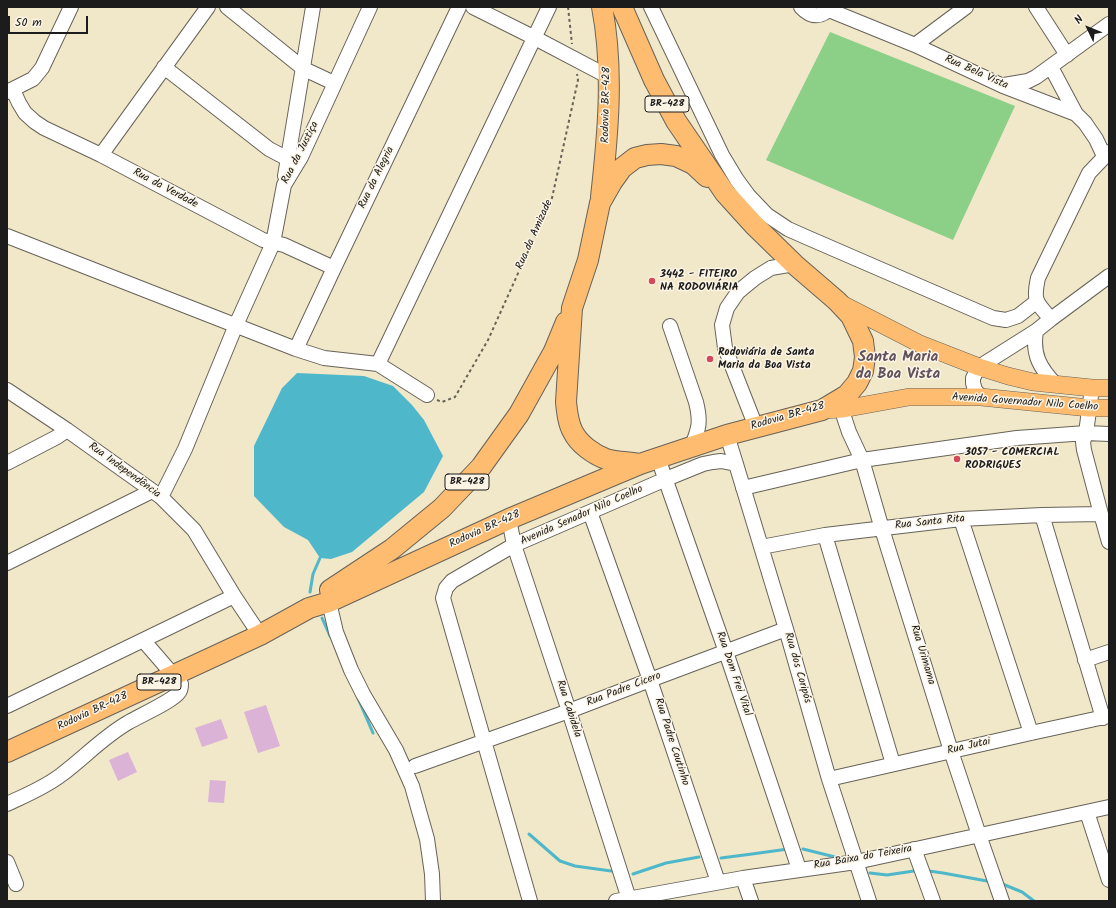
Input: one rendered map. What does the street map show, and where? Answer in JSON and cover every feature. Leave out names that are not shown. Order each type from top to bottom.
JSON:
[{"type":"highway","name":"Rodovia BR-428","points":[[600,203],[608,136],[606,25],[602,7]]},
{"type":"highway","name":"Rodovia BR-428","points":[[7,752],[260,635],[309,608],[328,602],[509,519],[640,464],[727,435],[822,410],[847,395],[857,383],[863,371],[865,357],[863,341],[851,316],[837,301],[794,264],[754,225],[725,193],[676,121],[654,80],[622,7]]},
{"type":"highway","points":[[600,203],[622,168],[635,158],[660,154],[676,156],[692,164],[725,193]]},
{"type":"highway","name":"BR-428","points":[[572,308],[588,260],[600,203]]},
{"type":"highway","name":"Rodovia BR-428","points":[[309,608],[329,591],[398,545],[442,508],[481,467],[519,414],[554,351],[572,308]]},
{"type":"highway","points":[[572,308],[566,402],[567,415],[572,432],[582,444],[594,453],[607,459],[640,464]]},
{"type":"main road","name":"Avenida Governador Nilo Coelho","points":[[837,301],[920,344],[979,367],[1033,382],[1092,388],[1109,388]]},
{"type":"main road","name":"Avenida Governador Nilo Coelho","points":[[822,410],[843,409],[909,397],[981,397],[1089,408],[1109,408]]},
{"type":"street","points":[[10,91],[33,79],[42,68],[71,7]]},
{"type":"street","points":[[101,155],[208,7]]},
{"type":"street","points":[[227,7],[304,69],[334,83]]},
{"type":"street","points":[[284,185],[313,7]]},
{"type":"street","name":"Rua da Justiça","points":[[157,494],[185,449],[236,325],[273,243],[284,185],[301,157],[370,7]]},
{"type":"street","name":"Rua da Alegria","points":[[296,349],[459,7]]},
{"type":"street","points":[[473,7],[608,77]]},
{"type":"street","points":[[378,364],[549,7]]},
{"type":"street","points":[[652,7],[722,155],[748,195],[767,215],[788,229],[993,318],[1006,320],[1018,316],[1036,302]]},
{"type":"street","points":[[915,45],[966,7]]},
{"type":"street","points":[[1036,7],[1068,55]]},
{"type":"street","points":[[803,9],[810,15],[816,16],[830,8]]},
{"type":"street","name":"Rua Bela Vista","points":[[830,8],[915,45],[1003,86],[1076,114],[1085,123],[1106,154]]},
{"type":"street","points":[[1003,86],[1036,78],[1109,24]]},
{"type":"street","points":[[164,67],[269,149],[288,159]]},
{"type":"street","points":[[1050,67],[1076,114]]},
{"type":"street","name":"Rua da Verdade","points":[[10,91],[25,113],[44,128],[101,155],[263,240],[284,245],[334,268]]},
{"type":"street","points":[[1051,319],[1036,302],[1035,290],[1038,278],[1089,173],[1106,154]]},
{"type":"street","points":[[7,236],[296,349],[324,358],[378,364],[427,394]]},
{"type":"street","points":[[756,427],[726,348],[722,325],[728,308],[738,292],[755,278],[771,268],[794,264]]},
{"type":"street","points":[[981,397],[975,390],[973,383],[973,378],[979,367],[1036,331],[1109,276]]},
{"type":"street","points":[[670,326],[699,412],[697,433],[691,448]]},
{"type":"street","points":[[1036,331],[1034,350],[1038,361],[1045,373],[1056,385]]},
{"type":"street","points":[[1092,388],[1086,433],[1083,442],[1109,542]]},
{"type":"street","name":"Rua Independência","points":[[7,390],[67,430],[157,494],[194,530],[234,596],[260,635]]},
{"type":"street","name":"Rua Urimama","points":[[843,409],[847,427],[862,460],[882,529],[952,751],[1002,901]]},
{"type":"street","points":[[7,463],[57,437],[67,430]]},
{"type":"street","points":[[743,488],[862,460],[1017,438],[1086,433],[1109,434]]},
{"type":"street","name":"Rua dos Coripós","points":[[727,435],[786,629],[829,779],[869,901]]},
{"type":"street","name":"Rua Dom Frei Vital","points":[[658,458],[726,652],[799,869]]},
{"type":"street","name":"Avenida Senador Nilo Coelho","points":[[484,741],[443,598],[446,588],[452,581],[514,545],[666,479],[703,464],[721,460],[736,464]]},
{"type":"street","points":[[7,562],[157,494]]},
{"type":"street","name":"Rua Padre Coutinho","points":[[590,512],[650,680],[718,882]]},
{"type":"street","name":"Rua Santa Rita","points":[[761,547],[825,535],[961,519],[1101,514]]},
{"type":"street","points":[[1042,515],[1085,660],[1106,717]]},
{"type":"street","name":"Rua Cabidela","points":[[509,519],[514,545],[569,711],[623,900]]},
{"type":"street","points":[[961,519],[1031,733]]},
{"type":"street","points":[[825,535],[893,764]]},
{"type":"street","points":[[7,706],[234,596]]},
{"type":"street","points":[[328,602],[336,632],[351,670],[363,694],[396,750],[412,786],[427,839],[432,874],[433,901]]},
{"type":"street","name":"Rua Padre Cicero","points":[[415,766],[569,711],[786,629]]},
{"type":"street","points":[[7,804],[43,787],[62,775],[112,732],[176,696],[180,692],[181,684],[143,640]]},
{"type":"street","points":[[1085,660],[1109,652]]},
{"type":"street","name":"Rua Jutai","points":[[829,779],[1106,717]]},
{"type":"street","points":[[484,741],[530,901]]},
{"type":"street","name":"Rua Baixa do Teixeira","points":[[623,900],[718,882],[799,869],[856,862],[1109,807]]},
{"type":"street","points":[[1087,812],[1109,880]]},
{"type":"street","points":[[914,849],[933,901]]},
{"type":"street","points":[[7,862],[16,884]]},
{"type":"street","points":[[743,878],[751,901]]},
{"type":"path","name":"Rua da Amizade","points":[[427,394],[442,402],[455,396],[488,340],[552,198],[578,80],[568,7]]},
{"type":"green space","points":[[830,32],[1015,106],[953,240],[766,160]]},
{"type":"water","points":[[297,373],[364,376],[393,386],[412,405],[424,420],[443,456],[424,492],[352,552],[331,559],[320,558],[308,540],[284,527],[254,496],[254,446],[282,388]]},
{"type":"building","points":[[266,705],[280,746],[258,753],[244,712]]},
{"type":"building","points":[[221,719],[228,738],[202,747],[195,728]]},
{"type":"building","points":[[128,752],[137,772],[118,781],[109,760]]},
{"type":"building","points":[[210,780],[226,781],[224,803],[208,802]]},
{"type":"waterway","points":[[310,592],[313,574],[320,558]]},
{"type":"waterway","points":[[322,618],[330,636]]},
{"type":"waterway","points":[[357,696],[373,733]]},
{"type":"waterway","points":[[529,834],[560,861],[575,866],[611,871]]},
{"type":"waterway","points":[[721,858],[788,849]]},
{"type":"waterway","points":[[803,849],[839,858]]},
{"type":"waterway","points":[[633,874],[666,863],[699,857]]},
{"type":"waterway","points":[[870,873],[887,875],[914,871]]},
{"type":"waterway","points":[[929,871],[987,881]]},
{"type":"waterway","points":[[1000,883],[1022,892],[1034,901]]},
{"type":"place","name":"3442 - FITEIRO NA RODOVIÁRIA","points":[[652,281]]},
{"type":"place","name":"Rodoviária de Santa Maria da Boa Vista","points":[[710,359]]},
{"type":"place","name":"3057 - COMERCIAL RODRIGUES","points":[[957,459]]},
{"type":"district","name":"Santa Maria da Boa Vista","points":[[898,366]]}]
